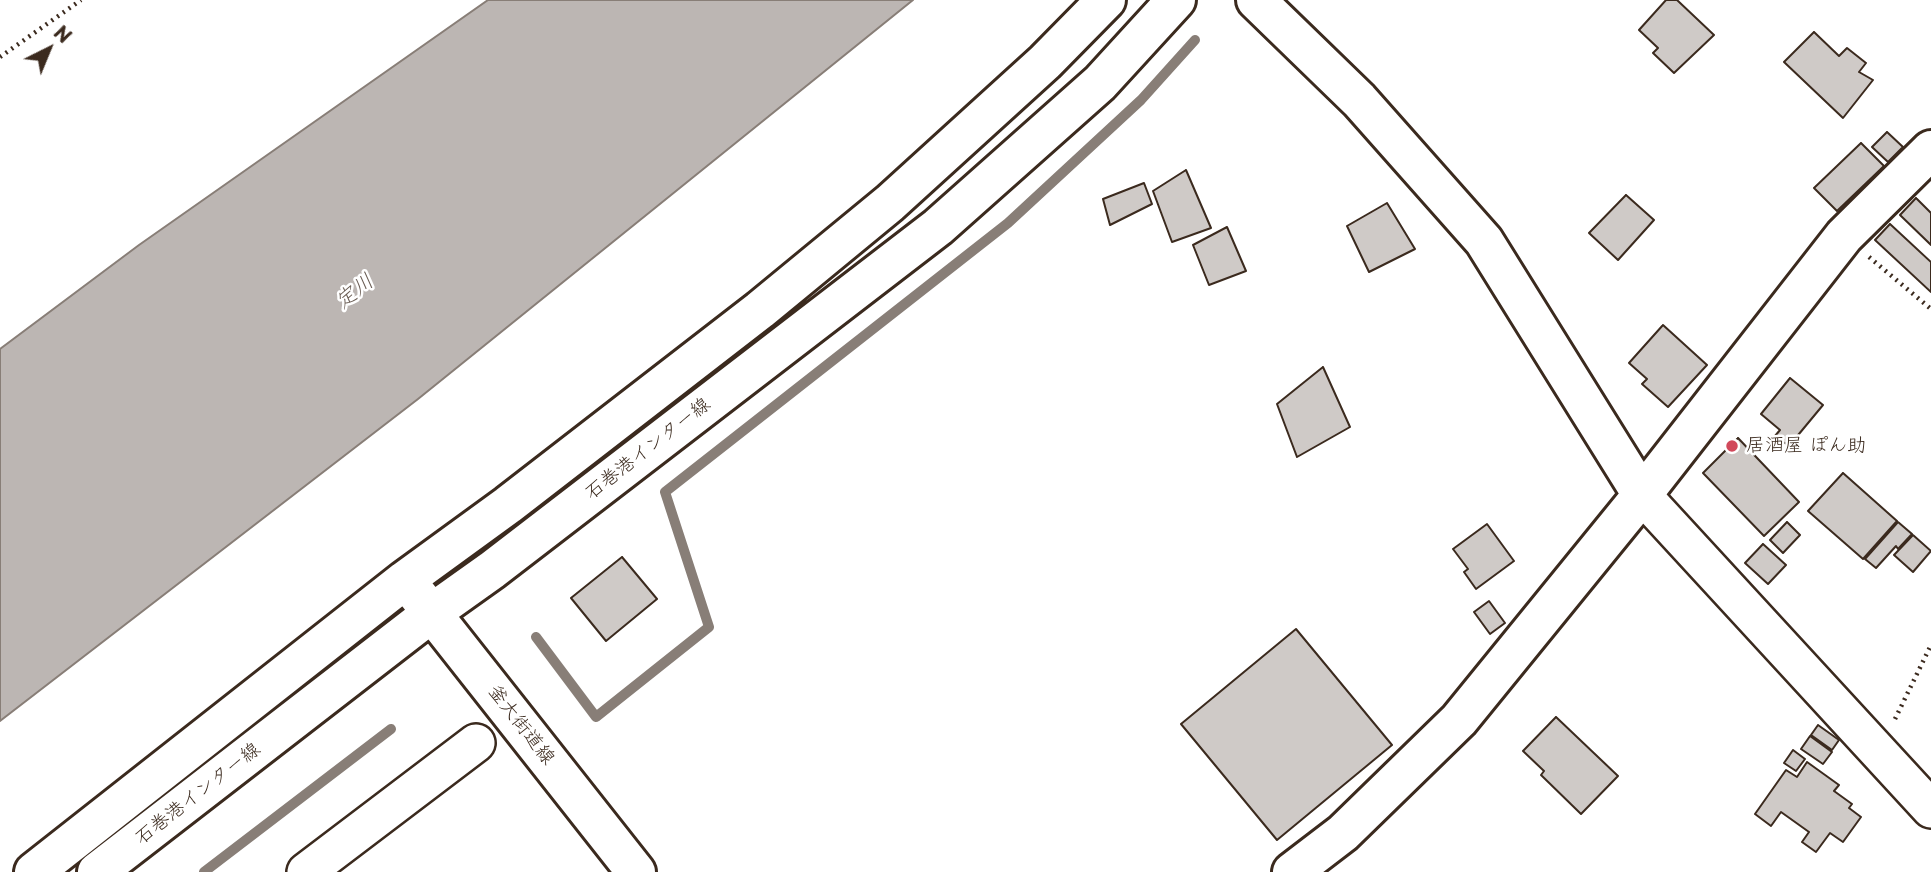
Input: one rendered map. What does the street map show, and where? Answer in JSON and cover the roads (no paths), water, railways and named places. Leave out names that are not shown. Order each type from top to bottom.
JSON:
[{"type":"main road","name":"石巻港インター線","points":[[34,872],[405,580],[508,505],[750,318],[890,203],[1045,62],[1106,0]]},
{"type":"main road","name":"石巻港インター線","points":[[97,872],[938,227],[1100,83],[1176,0]]},
{"type":"main road","points":[[1256,0],[1359,100],[1484,241],[1642,495]]},
{"type":"main road","points":[[1292,872],[1343,833],[1460,720],[1642,495],[1844,236],[1931,150]]},
{"type":"main road","name":"釜大街道線","points":[[405,580],[433,612],[636,872]]},
{"type":"street","points":[[1642,495],[1931,809]]},
{"type":"street","points":[[306,872],[476,743]]},
{"type":"water","name":"定川","points":[[488,0],[913,0],[418,399],[0,721],[0,349],[139,245]]},
{"type":"waterway","points":[[536,637],[596,717],[709,627],[665,492],[1008,223],[1141,100],[1195,40]]},
{"type":"waterway","points":[[204,872],[391,729]]},
{"type":"place","name":"居酒屋 ぽん助","points":[[1732,446]]}]
